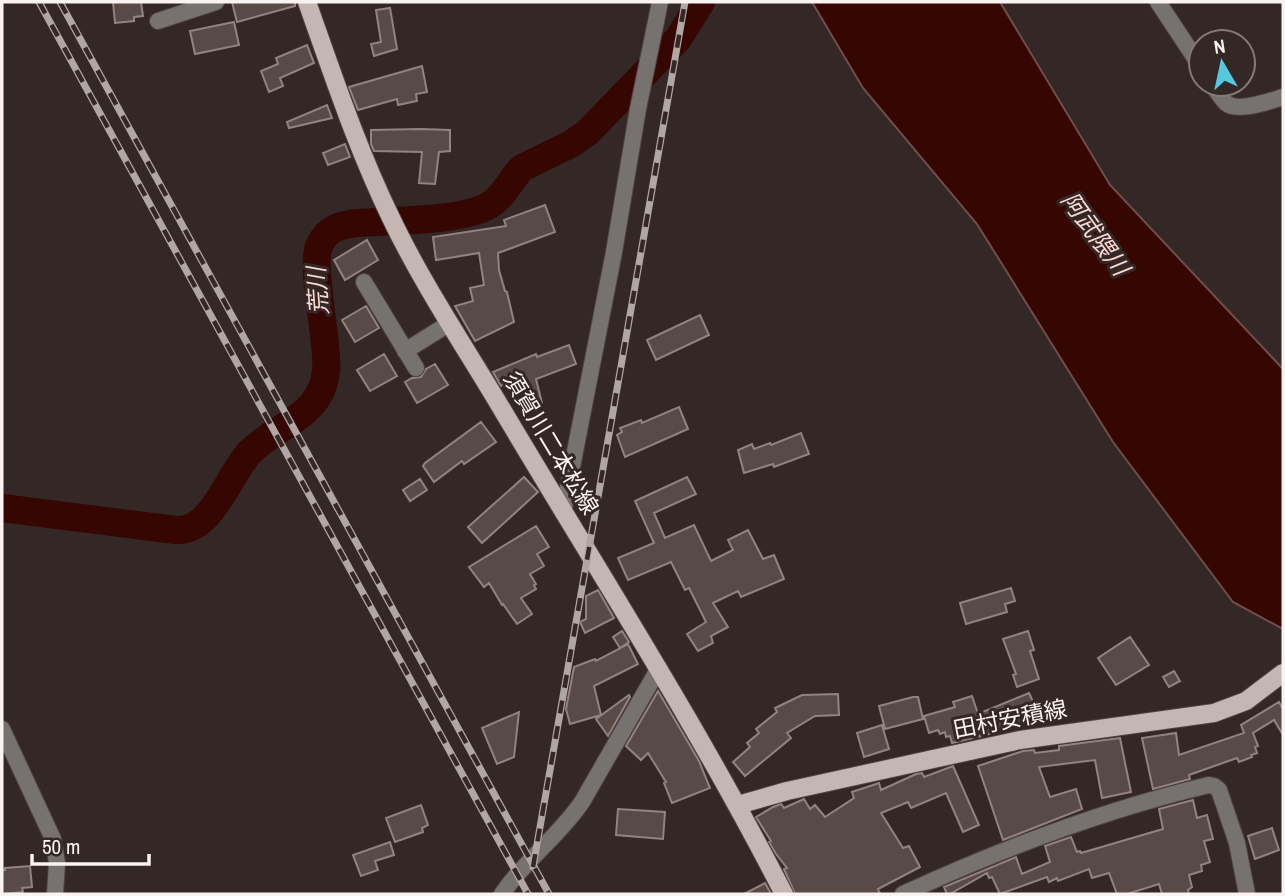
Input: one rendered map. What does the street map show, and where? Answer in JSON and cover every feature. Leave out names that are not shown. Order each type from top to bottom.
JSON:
[{"type":"main road","name":"須賀川二本松線","points":[[307,2],[360,150],[393,221],[563,513],[659,668],[738,805],[784,894]]},
{"type":"main road","name":"田村安積線","points":[[738,805],[787,790],[1020,740],[1214,713],[1246,701],[1283,673]]},
{"type":"street","points":[[158,21],[216,2]]},
{"type":"street","points":[[563,513],[660,2]]},
{"type":"street","points":[[1158,2],[1187,46]]},
{"type":"street","points":[[1222,98],[1233,107],[1255,105],[1283,97]]},
{"type":"street","points":[[363,282],[416,368]]},
{"type":"street","points":[[405,351],[450,323]]},
{"type":"street","points":[[502,894],[517,874],[571,818],[659,668]]},
{"type":"street","points":[[2,729],[53,839],[57,863],[55,894]]},
{"type":"street","points":[[903,894],[980,859],[1081,822],[1209,785],[1219,790],[1233,830],[1247,894]]},
{"type":"water","name":"阿武隈川","points":[[812,2],[1000,2],[1110,185],[1283,369],[1283,629],[1233,602],[1113,442],[977,224],[863,88]]},
{"type":"building","points":[[113,2],[141,2],[143,16],[134,17],[134,21],[115,23]]},
{"type":"building","points":[[232,2],[295,2],[295,6],[237,22]]},
{"type":"building","points":[[390,8],[397,49],[374,56],[371,44],[381,42],[376,10]]},
{"type":"building","points":[[234,22],[239,45],[195,54],[190,31]]},
{"type":"building","points":[[307,45],[314,63],[280,78],[283,86],[269,92],[261,71],[278,64],[276,58]]},
{"type":"building","points":[[422,66],[427,92],[416,94],[417,101],[398,105],[397,99],[358,110],[349,87]]},
{"type":"building","points":[[327,105],[332,118],[289,128],[287,122]]},
{"type":"building","points":[[371,130],[450,130],[450,151],[439,152],[435,184],[419,183],[422,152],[374,151],[371,144]]},
{"type":"building","points":[[345,144],[350,157],[328,165],[323,153]]},
{"type":"building","points":[[545,205],[555,232],[498,253],[499,270],[514,322],[475,341],[455,306],[473,301],[470,288],[484,285],[479,253],[436,260],[433,237],[506,226],[504,220]]},
{"type":"building","points":[[367,240],[378,260],[345,280],[334,260]]},
{"type":"building","points":[[366,306],[379,328],[355,342],[342,320]]},
{"type":"building","points":[[700,315],[709,335],[656,360],[647,340]]},
{"type":"building","points":[[569,345],[576,364],[536,379],[542,403],[525,407],[519,379],[501,386],[493,372],[536,354],[537,357]]},
{"type":"building","points":[[384,354],[397,376],[370,391],[357,370]]},
{"type":"building","points":[[435,364],[448,385],[417,403],[405,382],[421,377],[426,369]]},
{"type":"building","points":[[679,407],[688,429],[625,457],[617,435],[622,432],[620,428],[641,420],[642,423]]},
{"type":"building","points":[[481,422],[496,442],[464,464],[462,461],[434,482],[423,466],[425,463]]},
{"type":"building","points":[[801,433],[809,454],[774,467],[773,464],[744,473],[738,450],[752,444],[754,449],[770,443],[771,445]]},
{"type":"building","points":[[524,477],[538,492],[482,543],[468,527]]},
{"type":"building","points":[[687,477],[696,494],[654,513],[665,538],[694,525],[711,561],[733,550],[728,540],[748,530],[763,559],[774,555],[784,579],[741,597],[738,591],[713,603],[728,627],[711,636],[713,643],[698,651],[687,634],[706,622],[689,588],[685,590],[671,562],[628,580],[618,558],[654,543],[635,501]]},
{"type":"building","points":[[420,479],[427,490],[410,501],[403,490]]},
{"type":"building","points":[[536,526],[549,547],[537,554],[544,566],[530,574],[536,589],[521,598],[532,614],[517,624],[489,583],[484,587],[469,567]]},
{"type":"building","points":[[1011,588],[1015,601],[1005,604],[1007,612],[966,624],[960,603]]},
{"type":"building","points":[[598,590],[614,618],[585,633],[580,622],[586,619],[586,596]]},
{"type":"building","points":[[622,631],[629,642],[620,648],[613,637]]},
{"type":"building","points":[[1028,631],[1034,650],[1030,651],[1039,679],[1017,687],[1013,675],[1016,674],[1003,639]]},
{"type":"building","points":[[1130,637],[1149,665],[1116,685],[1098,658]]},
{"type":"building","points":[[628,644],[638,664],[594,686],[601,715],[570,724],[566,709],[574,667],[595,659],[596,661]]},
{"type":"building","points":[[1174,671],[1180,681],[1169,687],[1163,677]]},
{"type":"building","points":[[658,691],[699,761],[710,788],[672,803],[664,783],[666,782],[648,753],[641,760],[626,746]]},
{"type":"building","points":[[1029,693],[1039,715],[1016,725],[1015,722],[993,733],[952,743],[945,732],[940,734],[938,730],[929,733],[924,716],[955,707],[953,702],[972,696],[978,714]]},
{"type":"building","points":[[838,694],[839,715],[815,716],[787,733],[791,738],[745,776],[733,762],[750,747],[747,743],[759,733],[756,729],[777,712],[775,708],[802,695]]},
{"type":"building","points":[[629,695],[630,697],[608,736],[596,719]]},
{"type":"building","points":[[918,697],[923,719],[885,729],[879,706]]},
{"type":"building","points":[[1049,701],[1056,718],[1043,723],[1036,707]]},
{"type":"building","points":[[1279,702],[1283,709],[1283,735],[1274,720],[1253,733],[1258,746],[1255,747],[1257,753],[1251,755],[1252,757],[1239,762],[1237,758],[1189,775],[1190,779],[1153,789],[1142,738],[1176,733],[1179,755],[1244,733],[1241,725]]},
{"type":"building","points":[[519,712],[514,757],[497,764],[482,728]]},
{"type":"building","points":[[882,725],[889,749],[864,757],[857,733]]},
{"type":"building","points":[[1120,738],[1131,792],[1102,798],[1095,760],[1039,767],[1050,797],[1076,789],[1082,809],[1003,840],[978,766],[1023,751],[1034,750],[1035,753],[1059,750],[1059,746]]},
{"type":"building","points":[[953,766],[979,825],[963,832],[946,793],[911,808],[908,802],[881,813],[903,848],[909,846],[920,867],[878,889],[880,894],[795,894],[784,869],[787,868],[776,854],[756,817],[781,804],[784,808],[804,799],[810,809],[815,805],[825,817],[854,798],[852,792],[879,783],[881,790],[916,774],[922,773],[924,777]]},
{"type":"building","points":[[1193,800],[1197,818],[1207,815],[1213,839],[1204,841],[1210,862],[1201,865],[1202,871],[1189,875],[1192,887],[1188,890],[1189,894],[1162,894],[1159,884],[1127,894],[1117,894],[1109,873],[1092,878],[1089,869],[1058,881],[1057,878],[1049,882],[1047,877],[1000,894],[992,877],[989,878],[987,873],[950,894],[947,894],[944,887],[1016,857],[1022,874],[1050,862],[1045,846],[1071,837],[1077,852],[1081,853],[1163,829],[1159,809]]},
{"type":"building","points":[[421,805],[428,825],[422,828],[423,832],[395,842],[386,818]]},
{"type":"building","points":[[618,809],[665,812],[663,839],[616,835]]},
{"type":"building","points":[[1272,828],[1279,850],[1255,859],[1248,836]]},
{"type":"building","points":[[390,842],[394,855],[375,861],[378,870],[361,876],[353,855]]},
{"type":"building","points":[[30,866],[32,887],[22,888],[23,892],[2,894],[2,870]]},
{"type":"building","points":[[765,883],[771,894],[744,894]]},
{"type":"waterway","name":"荒川","points":[[2,508],[176,530],[199,522],[218,501],[249,453],[307,409],[323,386],[326,357],[317,254],[326,235],[349,224],[448,217],[486,207],[502,194],[522,168],[587,133],[678,39],[701,2]]},
{"type":"railway","points":[[39,2],[528,894]]},
{"type":"railway","points":[[60,2],[549,894]]},
{"type":"railway","points":[[533,867],[685,2]]}]
